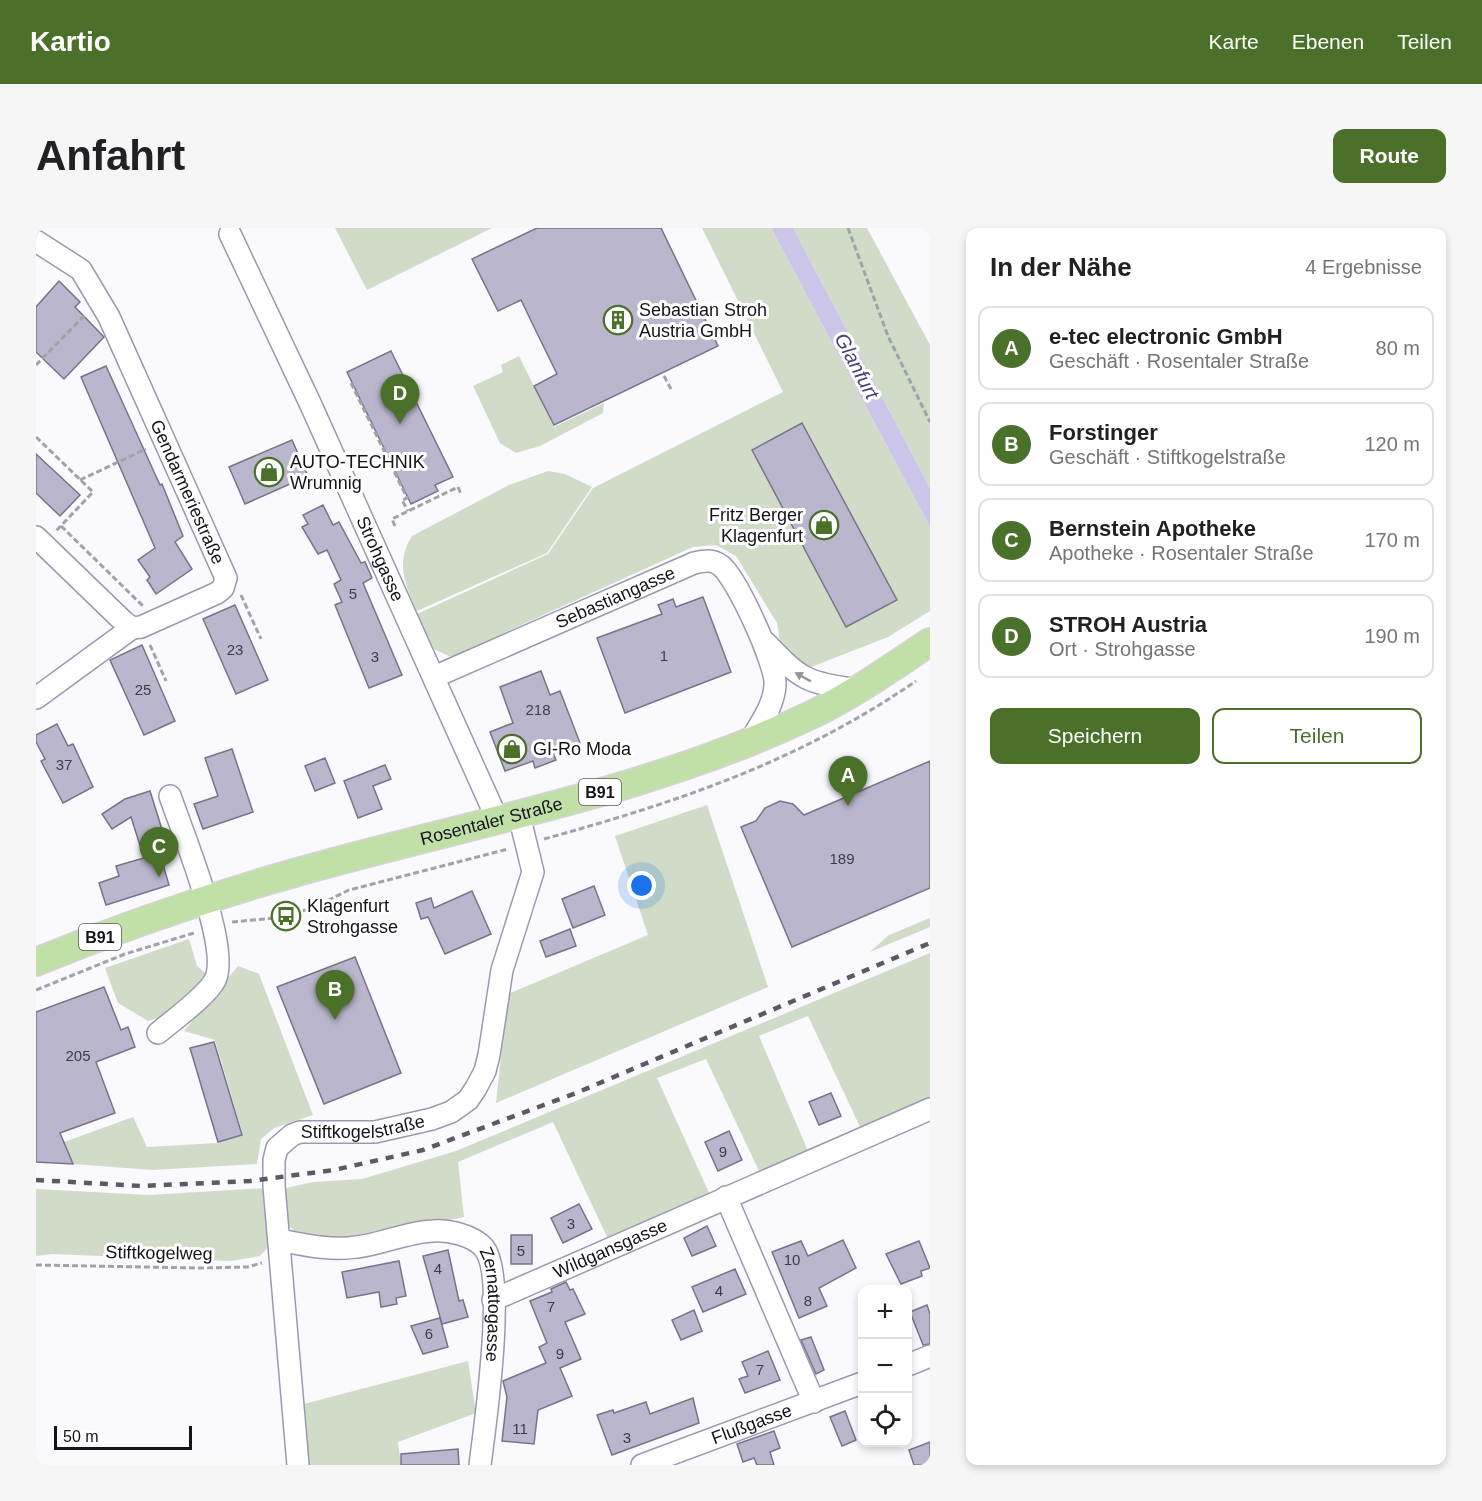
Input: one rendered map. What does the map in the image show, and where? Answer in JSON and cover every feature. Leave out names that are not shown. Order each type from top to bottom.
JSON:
[{"type":"main road","name":"Rosentaler Straße","points":[[36,962],[204,899],[508,818],[680,769],[749,742],[858,690],[930,642]]},
{"type":"street","name":"Gendarmeriestraße","points":[[36,698],[144,625],[218,593],[223,588],[226,578],[109,317],[81,270],[36,240],[46,228]]},
{"type":"street","name":"Strohgasse","points":[[230,234],[434,677],[508,818]]},
{"type":"street","points":[[40,540],[124,622],[144,625]]},
{"type":"street","name":"Sebastiangasse","points":[[434,677],[694,563],[709,560],[721,565],[731,578],[762,639],[776,681],[773,700],[749,742]]},
{"type":"street","name":"Sebastiangasse","points":[[762,639],[793,671],[813,683],[858,690]]},
{"type":"street","points":[[158,1033],[215,980],[220,956],[170,796]]},
{"type":"street","name":"Stiftkogelstraße","points":[[298,1465],[273,1160],[277,1148],[285,1140],[300,1132],[375,1131],[432,1119],[451,1112],[468,1100],[485,1071],[502,969],[533,872],[508,818]]},
{"type":"street","name":"Wildgansgasse","points":[[493,1300],[930,1109]]},
{"type":"street","points":[[726,1197],[814,1402]]},
{"type":"street","name":"Zernattogasse","points":[[280,1249],[356,1247],[432,1231],[455,1233],[474,1239],[485,1249],[493,1274],[493,1343],[480,1465]]},
{"type":"street","points":[[912,1363],[930,1356]]},
{"type":"street","name":"Flußgasse","points":[[642,1465],[858,1385]]},
{"type":"path","points":[[848,228],[888,336],[930,422]]},
{"type":"path","points":[[36,365],[99,301]]},
{"type":"path","points":[[664,376],[671,389]]},
{"type":"path","points":[[351,383],[406,498],[402,500],[408,511]]},
{"type":"path","points":[[36,437],[93,492],[61,526],[40,540]]},
{"type":"path","points":[[80,480],[164,440]]},
{"type":"path","points":[[395,526],[392,519],[408,511],[458,487],[461,494]]},
{"type":"path","points":[[61,526],[144,625],[166,681]]},
{"type":"path","points":[[223,588],[239,592],[261,639]]},
{"type":"path","name":"Stiftkogelweg","points":[[36,1265],[247,1267],[280,1249]]},
{"type":"green space","points":[[335,228],[492,228],[367,290]]},
{"type":"green space","points":[[702,228],[771,228],[930,527],[930,611],[888,637],[811,667],[795,663],[780,642],[777,623],[736,556],[716,545],[693,547],[451,657],[434,649],[417,614],[548,554],[593,488],[783,392]]},
{"type":"green space","points":[[793,228],[867,228],[930,345],[930,488]]},
{"type":"green space","points":[[519,356],[554,427],[604,403],[603,413],[540,446],[516,453],[500,443],[473,386],[503,372],[501,365]]},
{"type":"green space","points":[[548,471],[565,474],[592,487],[547,553],[417,611],[406,583],[403,564],[404,555],[412,536],[509,485]]},
{"type":"green space","points":[[707,805],[768,987],[496,1103],[508,994],[648,935],[615,836]]},
{"type":"green space","points":[[930,918],[930,927],[870,952],[889,935]]},
{"type":"green space","points":[[189,939],[197,966],[209,976],[168,1015],[148,1021],[118,1003],[105,968]]},
{"type":"green space","points":[[930,953],[930,1099],[861,1129],[808,1016],[759,1036],[808,1151],[760,1173],[706,1059],[657,1078],[710,1195],[609,1241],[553,1122],[458,1162],[464,1217],[346,1241],[299,1235],[288,1225],[282,1189],[313,1182],[362,1179],[456,1151]]},
{"type":"green space","points":[[238,966],[259,974],[313,1115],[274,1128],[261,1139],[257,1164],[152,1170],[73,1164],[64,1142],[133,1117],[147,1147],[217,1143],[243,1135],[215,1040],[184,1031]]},
{"type":"green space","points":[[266,1188],[272,1243],[260,1256],[231,1261],[52,1254],[36,1256],[36,1189],[149,1195]]},
{"type":"green space","points":[[468,1361],[476,1413],[398,1442],[401,1465],[309,1465],[304,1404]]},
{"type":"water","name":"Glanfurt","points":[[771,228],[793,228],[930,488],[930,527]]},
{"type":"building","name":"Sebastian Stroh Austria GmbH","points":[[537,228],[661,228],[718,346],[554,425],[534,386],[557,374],[521,300],[498,311],[472,259]]},
{"type":"building","points":[[59,281],[80,302],[75,307],[104,337],[64,379],[36,352],[36,307]]},
{"type":"building","points":[[391,351],[453,477],[435,485],[438,491],[411,504],[347,372]]},
{"type":"building","points":[[106,366],[160,485],[162,484],[183,536],[175,542],[192,569],[156,594],[147,580],[150,577],[138,560],[155,548],[81,377]]},
{"type":"building","name":"Fritz Berger Klagenfurt","points":[[802,423],[897,600],[846,627],[752,450]]},
{"type":"building","name":"AUTO-TECHNIK Wrumnig","points":[[292,440],[308,476],[245,504],[229,467]]},
{"type":"building","points":[[36,454],[80,495],[60,516],[36,493]]},
{"type":"building","points":[[323,505],[333,525],[339,522],[361,563],[365,562],[372,578],[363,583],[402,675],[369,688],[335,605],[342,602],[334,584],[341,580],[327,550],[318,554],[302,527],[308,524],[303,515]]},
{"type":"building","points":[[703,597],[731,672],[625,713],[597,638],[662,614],[658,605],[673,599],[676,607]]},
{"type":"building","points":[[235,605],[268,680],[236,694],[203,619]]},
{"type":"building","points":[[142,645],[175,721],[144,735],[110,660]]},
{"type":"building","points":[[541,671],[550,695],[560,691],[580,743],[553,753],[556,760],[535,768],[533,761],[505,771],[490,732],[513,723],[500,687]]},
{"type":"building","points":[[57,724],[68,746],[73,744],[93,787],[63,803],[41,761],[45,759],[36,742],[36,735]]},
{"type":"building","points":[[232,749],[253,812],[203,829],[194,804],[218,796],[205,758]]},
{"type":"building","points":[[325,758],[335,783],[315,791],[305,766]]},
{"type":"building","points":[[930,761],[930,888],[792,947],[741,827],[756,821],[765,808],[780,801],[793,804],[804,815]]},
{"type":"building","points":[[385,765],[391,779],[373,786],[382,809],[358,818],[344,781]]},
{"type":"building","points":[[150,791],[170,855],[161,858],[169,885],[106,905],[99,883],[119,876],[116,866],[144,858],[131,817],[112,829],[102,814],[125,799]]},
{"type":"building","points":[[594,886],[605,915],[573,928],[562,899]]},
{"type":"building","points":[[472,891],[491,934],[445,954],[428,917],[421,919],[416,903],[431,898],[434,908]]},
{"type":"building","points":[[570,929],[576,946],[546,957],[540,941]]},
{"type":"building","points":[[355,957],[401,1073],[324,1104],[277,987]]},
{"type":"building","points":[[104,987],[121,1030],[128,1027],[135,1047],[96,1062],[115,1113],[60,1133],[73,1164],[36,1162],[36,1012]]},
{"type":"building","points":[[214,1042],[242,1135],[218,1142],[190,1048]]},
{"type":"building","points":[[831,1093],[841,1116],[819,1125],[809,1102]]},
{"type":"building","points":[[729,1131],[742,1160],[718,1171],[705,1142]]},
{"type":"building","points":[[579,1204],[592,1229],[563,1243],[551,1218]]},
{"type":"building","points":[[707,1226],[716,1246],[692,1256],[684,1238]]},
{"type":"building","points":[[511,1235],[532,1235],[532,1264],[511,1264]]},
{"type":"building","points":[[843,1240],[856,1268],[819,1288],[827,1306],[799,1318],[772,1252],[801,1241],[808,1256]]},
{"type":"building","points":[[919,1241],[930,1268],[921,1271],[922,1276],[901,1284],[886,1254]]},
{"type":"building","points":[[448,1250],[459,1301],[463,1300],[468,1317],[442,1324],[423,1256]]},
{"type":"building","points":[[399,1261],[406,1296],[396,1298],[397,1304],[381,1307],[379,1292],[347,1298],[342,1272]]},
{"type":"building","points":[[735,1269],[746,1294],[703,1312],[692,1287]]},
{"type":"building","points":[[566,1282],[570,1290],[573,1289],[585,1314],[565,1322],[581,1359],[560,1368],[572,1396],[538,1410],[534,1444],[502,1441],[507,1397],[503,1381],[546,1363],[539,1347],[547,1343],[530,1301],[552,1292],[551,1289]]},
{"type":"building","points":[[927,1305],[930,1314],[930,1344],[923,1345],[912,1317],[912,1311]]},
{"type":"building","points":[[694,1310],[702,1331],[681,1340],[672,1320]]},
{"type":"building","points":[[440,1318],[448,1347],[423,1354],[411,1326]]},
{"type":"building","points":[[811,1337],[824,1370],[816,1374],[801,1340]]},
{"type":"building","points":[[768,1351],[780,1380],[745,1393],[739,1379],[748,1376],[742,1362]]},
{"type":"building","points":[[693,1398],[699,1423],[612,1455],[597,1415],[613,1410],[614,1413],[646,1402],[650,1414]]},
{"type":"building","points":[[845,1411],[856,1440],[842,1446],[830,1417]]},
{"type":"building","points":[[774,1431],[780,1448],[770,1452],[774,1465],[757,1465],[754,1458],[743,1462],[737,1444]]},
{"type":"building","points":[[930,1442],[930,1465],[914,1465],[909,1450]]},
{"type":"building","points":[[458,1449],[459,1465],[401,1465],[401,1454]]},
{"type":"railway","points":[[36,1180],[142,1186],[250,1181],[334,1170],[423,1150],[576,1093],[930,943]]},
{"type":"place","name":"Sebastian Stroh Austria GmbH","points":[[618,320]]},
{"type":"place","name":"STROH Austria","points":[[400,424]]},
{"type":"place","name":"AUTO-TECHNIK Wrumnig","points":[[269,472]]},
{"type":"place","name":"Fritz Berger Klagenfurt","points":[[824,525]]},
{"type":"place","name":"GI-Ro Moda","points":[[512,749]]},
{"type":"place","name":"e-tec electronic GmbH","points":[[848,806]]},
{"type":"place","name":"Bernstein Apotheke","points":[[159,877]]},
{"type":"place","name":"Klagenfurt Strohgasse","points":[[286,916]]},
{"type":"place","name":"Forstinger","points":[[335,1020]]}]
